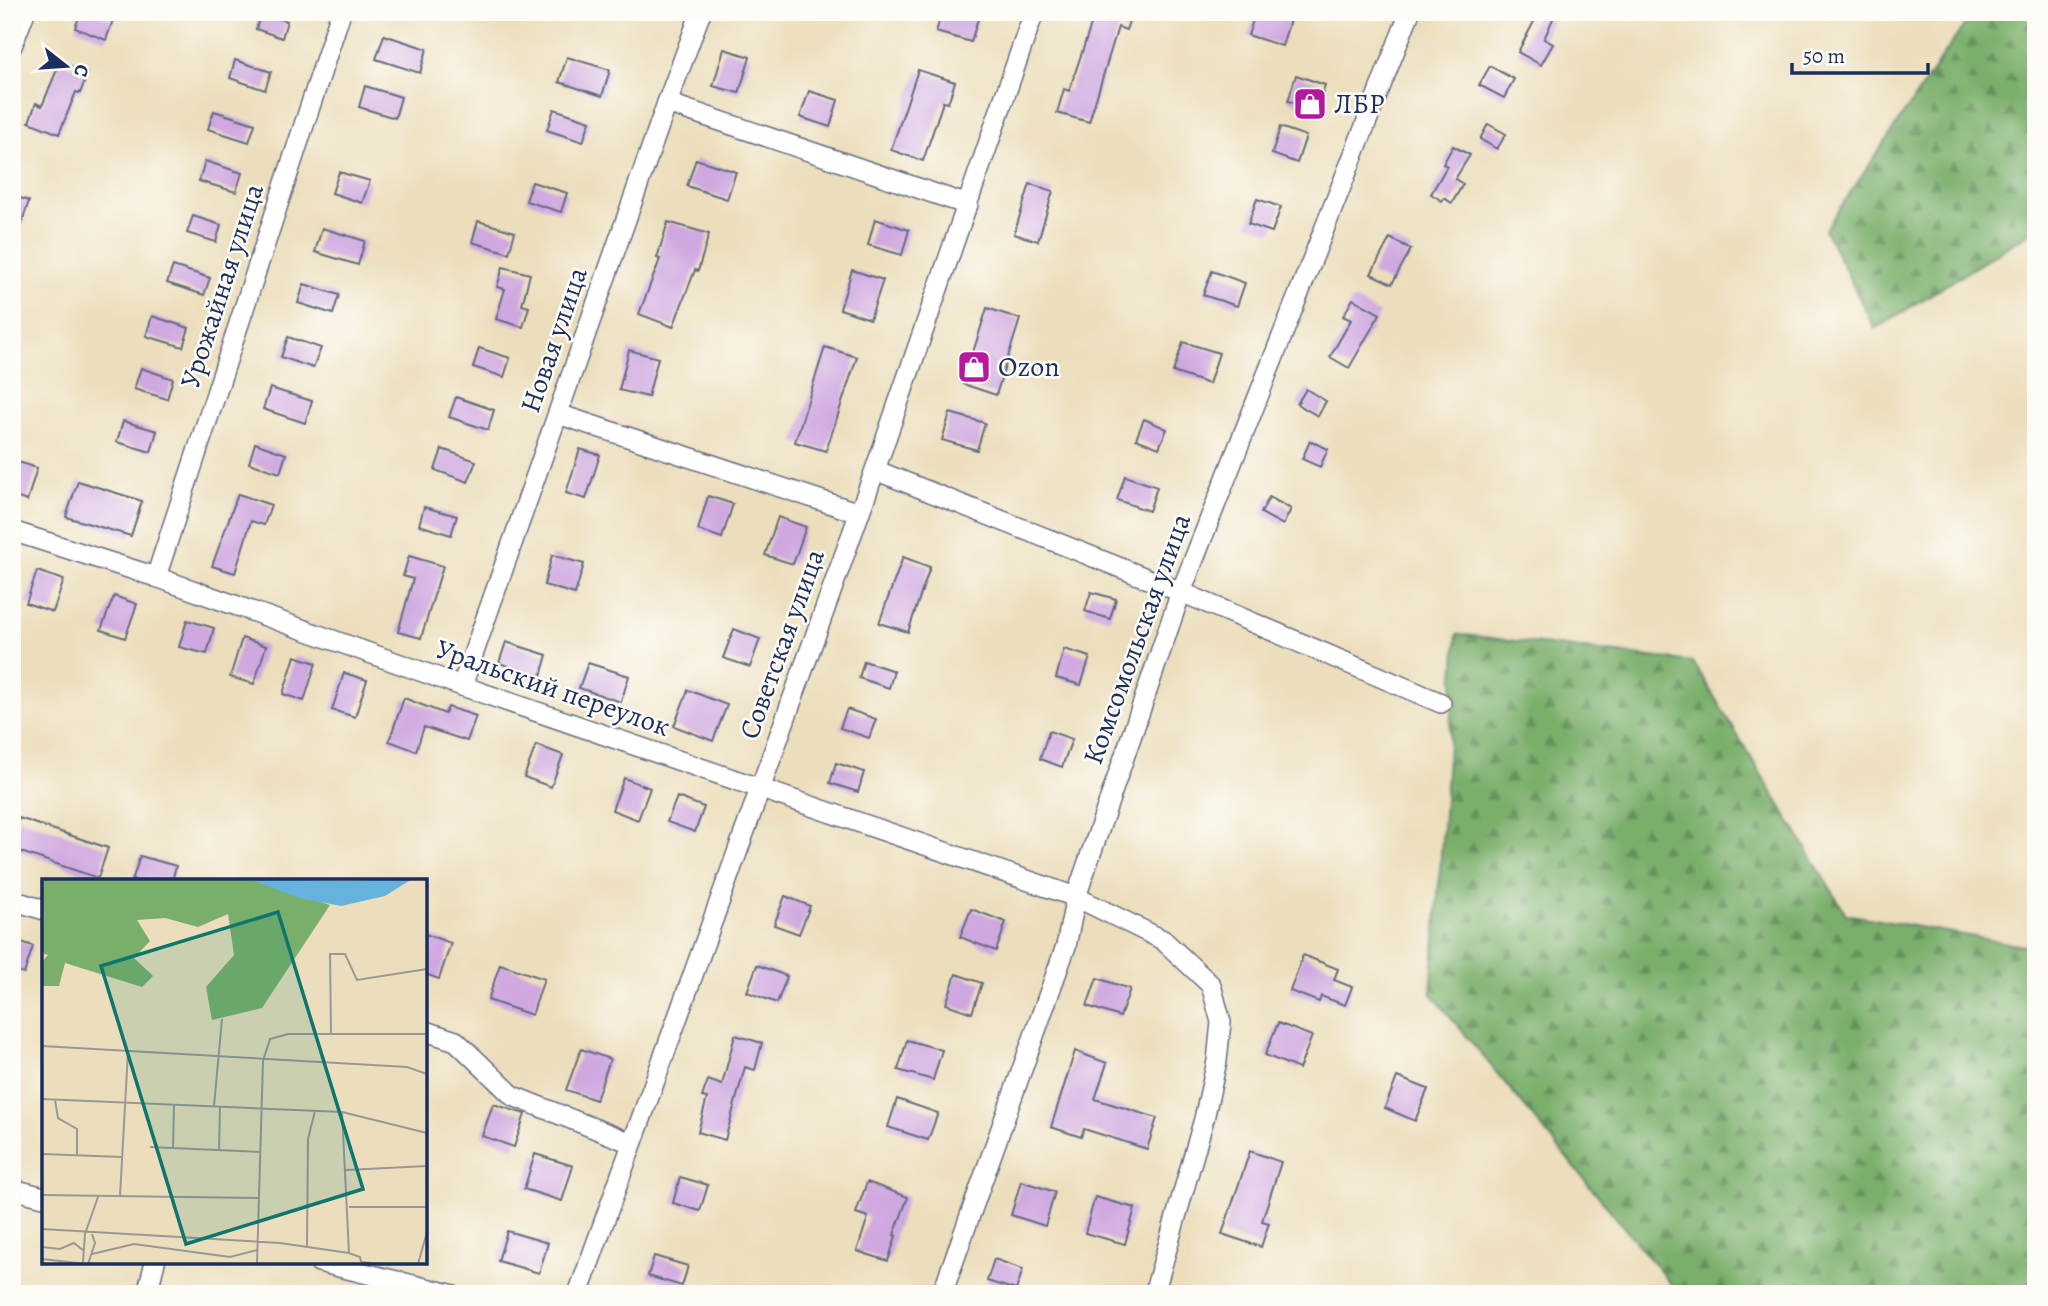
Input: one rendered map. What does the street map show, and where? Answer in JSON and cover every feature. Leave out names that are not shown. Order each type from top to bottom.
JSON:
[{"type":"street","points":[[12,46],[24,12]]},
{"type":"street","name":"Урожайная улица","points":[[156,577],[341,12]]},
{"type":"street","name":"Новая улица","points":[[462,686],[701,12]]},
{"type":"street","name":"Советская улица","points":[[578,1294],[875,470],[1034,12]]},
{"type":"street","name":"Комсомольская улица","points":[[942,1294],[1066,946],[1076,897],[1181,592],[1410,12]]},
{"type":"street","points":[[667,103],[968,205]]},
{"type":"street","points":[[558,414],[859,513]]},
{"type":"street","points":[[875,470],[1181,592],[1441,702]]},
{"type":"street","name":"Уральский переулок","points":[[12,531],[156,577],[462,686],[1076,897],[1163,940],[1211,985],[1221,1022],[1217,1061],[1204,1119],[1154,1294]]},
{"type":"street","points":[[12,901],[42,909]]},
{"type":"street","points":[[427,1032],[456,1041],[513,1096],[631,1143]]},
{"type":"street","points":[[12,1189],[42,1196]]},
{"type":"street","points":[[147,1294],[154,1264]]},
{"type":"street","points":[[327,1264],[450,1294]]},
{"type":"green space","points":[[1973,12],[2036,12],[2036,235],[2033,231],[1875,329],[1825,230]]},
{"type":"green space","points":[[1457,634],[1693,662],[1846,914],[2036,948],[2036,1294],[1679,1294],[1431,993]]},
{"type":"building","points":[[81,12],[92,12],[113,20],[106,40],[75,28]]},
{"type":"building","points":[[942,12],[980,12],[971,42],[936,32]]},
{"type":"building","points":[[1081,12],[1132,12],[1126,30],[1118,27],[1089,122],[1057,113],[1064,89],[1069,91],[1093,19],[1081,16]]},
{"type":"building","points":[[1256,12],[1290,20],[1282,46],[1248,35]]},
{"type":"building","points":[[1539,12],[1556,12],[1544,39],[1553,44],[1541,65],[1518,52]]},
{"type":"building","points":[[261,13],[287,21],[282,38],[256,29]]},
{"type":"building","points":[[384,35],[427,49],[420,73],[376,59]]},
{"type":"building","points":[[724,49],[750,57],[739,93],[713,86]]},
{"type":"building","points":[[567,57],[610,70],[602,96],[559,82]]},
{"type":"building","points":[[235,60],[271,72],[265,90],[230,78]]},
{"type":"building","points":[[60,62],[88,73],[80,93],[76,92],[59,134],[29,122],[36,103],[42,106]]},
{"type":"building","points":[[1490,66],[1514,79],[1504,98],[1479,85]]},
{"type":"building","points":[[918,70],[955,82],[948,103],[943,102],[923,161],[891,150]]},
{"type":"building","points":[[1296,75],[1325,85],[1317,110],[1288,101]]},
{"type":"building","points":[[365,86],[401,97],[395,118],[359,107]]},
{"type":"building","points":[[809,91],[838,100],[830,127],[800,117]]},
{"type":"building","points":[[554,109],[590,121],[583,142],[547,130]]},
{"type":"building","points":[[214,111],[255,124],[249,142],[208,129]]},
{"type":"building","points":[[1488,124],[1506,134],[1497,149],[1480,139]]},
{"type":"building","points":[[1280,127],[1306,136],[1297,163],[1272,154]]},
{"type":"building","points":[[1453,146],[1470,155],[1455,179],[1463,184],[1452,203],[1444,198],[1442,201],[1431,194],[1447,166],[1443,164]]},
{"type":"building","points":[[696,159],[736,172],[727,199],[687,186]]},
{"type":"building","points":[[205,161],[242,173],[236,192],[199,181]]},
{"type":"building","points":[[339,172],[370,181],[362,203],[332,193]]},
{"type":"building","points":[[532,182],[567,193],[561,212],[526,201]]},
{"type":"building","points":[[1030,184],[1053,191],[1038,241],[1014,234]]},
{"type":"building","points":[[12,195],[29,201],[15,243],[12,242]]},
{"type":"building","points":[[1257,199],[1281,207],[1272,232],[1248,224]]},
{"type":"building","points":[[193,216],[221,225],[216,242],[187,233]]},
{"type":"building","points":[[875,219],[909,230],[902,255],[868,245]]},
{"type":"building","points":[[478,221],[515,232],[509,253],[472,242]]},
{"type":"building","points":[[668,222],[709,234],[698,271],[695,270],[673,327],[639,314],[660,259],[657,258]]},
{"type":"building","points":[[322,228],[365,241],[358,265],[315,252]]},
{"type":"building","points":[[1390,238],[1411,249],[1392,284],[1371,274]]},
{"type":"building","points":[[173,266],[210,278],[204,295],[167,283]]},
{"type":"building","points":[[503,267],[530,274],[522,305],[529,307],[523,327],[496,319],[505,289],[497,287]]},
{"type":"building","points":[[852,270],[883,280],[870,319],[840,309]]},
{"type":"building","points":[[1212,271],[1245,283],[1237,306],[1203,295]]},
{"type":"building","points":[[304,284],[339,295],[333,314],[298,303]]},
{"type":"building","points":[[1353,299],[1380,314],[1349,368],[1330,357],[1351,320],[1343,316]]},
{"type":"building","points":[[987,308],[1020,319],[996,395],[963,384]]},
{"type":"building","points":[[152,316],[189,328],[183,347],[146,336]]},
{"type":"building","points":[[288,337],[321,348],[313,368],[281,357]]},
{"type":"building","points":[[1183,342],[1219,353],[1209,384],[1173,372]]},
{"type":"building","points":[[825,347],[857,357],[826,451],[795,442]]},
{"type":"building","points":[[479,348],[510,358],[504,377],[473,367]]},
{"type":"building","points":[[629,350],[658,358],[648,397],[619,390]]},
{"type":"building","points":[[141,368],[173,379],[167,399],[134,389]]},
{"type":"building","points":[[270,388],[312,401],[305,423],[263,409]]},
{"type":"building","points":[[1306,389],[1326,401],[1318,416],[1297,404]]},
{"type":"building","points":[[456,397],[494,410],[488,430],[449,417]]},
{"type":"building","points":[[950,413],[985,423],[977,450],[942,440]]},
{"type":"building","points":[[1144,419],[1167,429],[1159,448],[1136,439]]},
{"type":"building","points":[[123,421],[157,431],[151,452],[117,442]]},
{"type":"building","points":[[1310,441],[1328,449],[1320,467],[1302,459]]},
{"type":"building","points":[[255,443],[286,454],[280,473],[249,463]]},
{"type":"building","points":[[442,449],[476,461],[468,482],[435,470]]},
{"type":"building","points":[[580,449],[600,455],[586,499],[566,493]]},
{"type":"building","points":[[12,460],[37,468],[27,501],[12,496]]},
{"type":"building","points":[[1125,476],[1157,487],[1149,511],[1117,500]]},
{"type":"building","points":[[78,481],[142,501],[131,536],[66,517]]},
{"type":"building","points":[[238,494],[271,505],[264,525],[251,521],[235,573],[212,566]]},
{"type":"building","points":[[708,496],[733,504],[722,538],[698,530]]},
{"type":"building","points":[[1269,497],[1291,509],[1283,525],[1261,513]]},
{"type":"building","points":[[424,507],[457,516],[451,535],[419,525]]},
{"type":"building","points":[[778,517],[806,527],[793,564],[765,555]]},
{"type":"building","points":[[552,555],[584,564],[575,594],[544,585]]},
{"type":"building","points":[[409,556],[443,566],[421,638],[398,632],[413,579],[403,576]]},
{"type":"building","points":[[903,557],[930,567],[908,632],[879,623]]},
{"type":"building","points":[[37,571],[64,580],[53,612],[26,603]]},
{"type":"building","points":[[1091,592],[1116,599],[1110,619],[1085,611]]},
{"type":"building","points":[[114,596],[137,604],[125,638],[101,630]]},
{"type":"building","points":[[187,620],[214,628],[207,654],[179,647]]},
{"type":"building","points":[[734,629],[760,639],[750,667],[723,658]]},
{"type":"building","points":[[242,638],[266,646],[254,684],[230,677]]},
{"type":"building","points":[[506,642],[547,655],[541,676],[499,663]]},
{"type":"building","points":[[1064,649],[1090,657],[1081,685],[1056,678]]},
{"type":"building","points":[[295,656],[316,663],[304,701],[283,694]]},
{"type":"building","points":[[864,661],[894,671],[889,688],[859,678]]},
{"type":"building","points":[[588,663],[629,676],[621,702],[579,688]]},
{"type":"building","points":[[344,673],[367,680],[355,717],[332,710]]},
{"type":"building","points":[[688,690],[727,705],[713,741],[674,726]]},
{"type":"building","points":[[404,698],[445,714],[448,707],[476,716],[467,741],[424,727],[416,751],[389,741]]},
{"type":"building","points":[[847,709],[876,719],[869,738],[840,728]]},
{"type":"building","points":[[1049,731],[1072,739],[1062,767],[1040,759]]},
{"type":"building","points":[[536,745],[563,755],[551,787],[524,777]]},
{"type":"building","points":[[836,763],[864,772],[858,792],[830,783]]},
{"type":"building","points":[[624,778],[650,788],[638,820],[612,810]]},
{"type":"building","points":[[677,797],[704,807],[695,832],[667,822]]},
{"type":"building","points":[[19,818],[108,848],[98,878],[12,849],[12,838]]},
{"type":"building","points":[[140,856],[176,866],[173,879],[133,879]]},
{"type":"building","points":[[785,896],[810,906],[799,934],[774,925]]},
{"type":"building","points":[[971,909],[1006,922],[996,951],[960,937]]},
{"type":"building","points":[[427,935],[451,943],[439,979],[427,975]]},
{"type":"building","points":[[12,939],[33,946],[24,974],[12,970]]},
{"type":"building","points":[[1303,955],[1338,969],[1334,980],[1352,987],[1345,1005],[1321,996],[1319,1002],[1290,991]]},
{"type":"building","points":[[500,964],[544,979],[532,1015],[488,1000]]},
{"type":"building","points":[[757,965],[787,976],[777,1003],[747,992]]},
{"type":"building","points":[[956,974],[982,983],[972,1013],[946,1004]]},
{"type":"building","points":[[1097,978],[1130,989],[1120,1017],[1087,1006]]},
{"type":"building","points":[[1278,1023],[1312,1036],[1299,1069],[1265,1055]]},
{"type":"building","points":[[735,1035],[762,1043],[755,1070],[745,1067],[725,1140],[698,1132],[707,1098],[702,1097],[708,1080],[722,1085]]},
{"type":"building","points":[[907,1040],[942,1050],[933,1080],[898,1070]]},
{"type":"building","points":[[581,1049],[610,1059],[596,1100],[566,1090]]},
{"type":"building","points":[[1075,1051],[1107,1063],[1095,1099],[1157,1118],[1147,1149],[1084,1129],[1081,1137],[1051,1127]]},
{"type":"building","points":[[1397,1077],[1428,1089],[1415,1121],[1385,1108]]},
{"type":"building","points":[[897,1099],[938,1113],[928,1140],[888,1127]]},
{"type":"building","points":[[493,1104],[525,1114],[514,1147],[482,1136]]},
{"type":"building","points":[[1250,1151],[1281,1162],[1262,1221],[1269,1223],[1261,1247],[1222,1234]]},
{"type":"building","points":[[535,1154],[573,1166],[562,1201],[524,1189]]},
{"type":"building","points":[[680,1177],[708,1185],[700,1211],[673,1203]]},
{"type":"building","points":[[1021,1181],[1055,1192],[1045,1226],[1011,1215]]},
{"type":"building","points":[[867,1182],[908,1197],[888,1261],[857,1251],[868,1217],[856,1213]]},
{"type":"building","points":[[1095,1197],[1135,1208],[1125,1244],[1085,1233]]},
{"type":"building","points":[[507,1231],[548,1243],[539,1273],[498,1261]]},
{"type":"building","points":[[654,1256],[688,1266],[682,1286],[648,1276]]},
{"type":"building","points":[[994,1259],[1023,1269],[1016,1290],[987,1281]]},
{"type":"place","name":"ЛБР","points":[[1310,104]]},
{"type":"place","name":"Ozon","points":[[974,367]]}]
